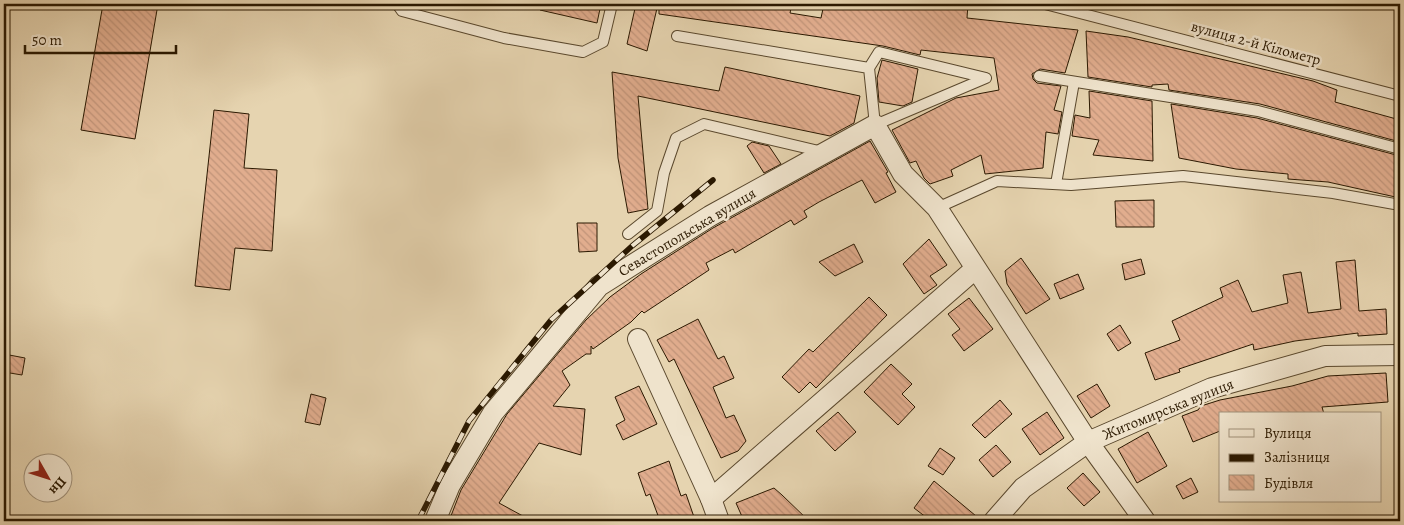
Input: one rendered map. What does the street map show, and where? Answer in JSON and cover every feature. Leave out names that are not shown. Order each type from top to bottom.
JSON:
[{"type":"street","name":"Севастопольська вулиця","points":[[434,521],[450,485],[493,413],[600,286],[710,216],[875,125]]},
{"type":"street","points":[[875,125],[903,174],[937,208],[1088,442],[1145,521]]},
{"type":"street","points":[[711,499],[976,269]]},
{"type":"street","points":[[638,339],[711,499],[719,521]]},
{"type":"street","name":"Житомирська вулиця","points":[[994,521],[1022,488],[1088,442],[1212,388],[1325,356],[1400,355]]},
{"type":"lane","points":[[397,4],[402,11],[504,38],[583,52],[603,42],[612,4]]},
{"type":"lane","name":"вулиця 2-й Кілометр","points":[[1046,4],[1400,96]]},
{"type":"lane","points":[[677,36],[869,68]]},
{"type":"lane","points":[[879,52],[986,78],[875,125],[869,68],[879,52]]},
{"type":"lane","points":[[1039,76],[1258,110],[1400,149]]},
{"type":"lane","points":[[1056,184],[1074,82]]},
{"type":"lane","points":[[628,234],[657,211],[664,173],[676,138],[704,124],[826,152]]},
{"type":"lane","points":[[937,208],[997,181],[1071,185],[1183,176],[1333,193],[1400,204]]},
{"type":"building","points":[[103,4],[158,4],[135,139],[81,130]]},
{"type":"building","points":[[541,4],[601,4],[597,23],[540,10]]},
{"type":"building","points":[[636,4],[658,4],[647,51],[627,44]]},
{"type":"building","points":[[659,4],[792,4],[790,13],[821,18],[824,4],[968,4],[967,18],[1078,30],[1065,73],[1040,69],[1032,74],[1033,79],[1037,83],[1061,86],[1054,110],[1062,112],[1058,134],[1046,132],[1043,168],[985,174],[981,155],[951,170],[953,176],[930,184],[924,178],[916,161],[910,163],[892,130],[956,98],[999,90],[994,58],[921,50],[920,55],[883,46],[659,14]]},
{"type":"building","points":[[1086,31],[1128,37],[1313,81],[1337,90],[1335,102],[1400,120],[1400,142],[1260,104],[1169,90],[1168,84],[1152,85],[1152,87],[1088,77]]},
{"type":"building","points":[[882,60],[918,69],[912,102],[903,106],[879,102],[877,78]]},
{"type":"building","points":[[725,67],[860,96],[854,123],[830,136],[638,96],[648,209],[628,213],[618,158],[612,72],[719,91]]},
{"type":"building","points":[[1089,91],[1152,101],[1153,161],[1093,155],[1099,140],[1072,136],[1075,115],[1090,118]]},
{"type":"building","points":[[1171,104],[1257,118],[1400,156],[1400,198],[1328,182],[1288,179],[1288,174],[1236,169],[1179,158]]},
{"type":"building","points":[[214,110],[249,114],[244,168],[277,170],[272,251],[235,248],[230,290],[195,286]]},
{"type":"building","points":[[870,141],[888,172],[886,173],[896,192],[875,203],[862,180],[819,202],[804,211],[807,217],[794,225],[791,220],[735,253],[733,249],[706,263],[709,270],[644,313],[642,311],[631,322],[593,349],[591,346],[591,354],[586,354],[562,371],[570,385],[553,406],[585,409],[581,455],[539,443],[499,503],[532,521],[485,521],[472,516],[470,521],[449,521],[461,490],[507,414],[586,320],[610,297],[641,274],[713,228]]},
{"type":"building","points":[[752,142],[769,146],[781,164],[764,173],[747,146]]},
{"type":"building","points":[[1154,200],[1154,227],[1116,227],[1115,201]]},
{"type":"building","points":[[577,223],[597,223],[597,251],[579,252]]},
{"type":"building","points":[[929,239],[947,265],[930,276],[937,285],[924,294],[903,264]]},
{"type":"building","points":[[854,244],[863,262],[835,276],[819,262]]},
{"type":"building","points":[[1021,258],[1050,299],[1026,314],[1007,284],[1005,271]]},
{"type":"building","points":[[1141,259],[1145,274],[1125,280],[1122,264]]},
{"type":"building","points":[[1355,260],[1359,311],[1386,309],[1387,334],[1358,336],[1358,333],[1295,341],[1254,350],[1253,344],[1179,369],[1180,372],[1155,380],[1145,353],[1180,340],[1172,321],[1223,297],[1220,288],[1238,280],[1252,312],[1288,303],[1283,275],[1301,272],[1308,313],[1341,309],[1336,262]]},
{"type":"building","points":[[1078,274],[1084,289],[1060,299],[1054,284]]},
{"type":"building","points":[[869,297],[887,315],[816,388],[810,382],[799,393],[782,377],[809,349],[813,352]]},
{"type":"building","points":[[969,298],[993,329],[964,351],[952,335],[960,329],[948,314]]},
{"type":"building","points":[[698,319],[718,359],[724,356],[734,378],[713,387],[726,418],[734,415],[746,441],[738,451],[721,458],[674,359],[669,362],[657,340]]},
{"type":"building","points":[[1120,325],[1131,343],[1118,351],[1107,334]]},
{"type":"building","points":[[4,354],[25,358],[22,375],[4,372]]},
{"type":"building","points":[[891,364],[912,384],[902,394],[915,407],[898,425],[864,392]]},
{"type":"building","points":[[1386,373],[1388,402],[1322,407],[1323,412],[1219,412],[1219,431],[1193,442],[1182,416],[1198,410],[1201,406],[1220,400],[1292,386],[1328,376]]},
{"type":"building","points":[[1097,384],[1110,406],[1091,418],[1077,396]]},
{"type":"building","points":[[639,386],[657,424],[623,440],[616,425],[625,420],[615,397]]},
{"type":"building","points":[[311,394],[326,398],[320,425],[305,422]]},
{"type":"building","points":[[1000,400],[1012,414],[985,438],[972,425]]},
{"type":"building","points":[[838,412],[856,432],[835,451],[816,431]]},
{"type":"building","points":[[1047,412],[1064,438],[1040,455],[1022,429]]},
{"type":"building","points":[[1148,432],[1167,466],[1137,483],[1118,449]]},
{"type":"building","points":[[996,445],[1011,462],[993,477],[979,460]]},
{"type":"building","points":[[940,448],[955,458],[943,475],[928,466]]},
{"type":"building","points":[[669,461],[681,496],[686,494],[694,517],[682,521],[660,521],[650,494],[646,496],[638,473]]},
{"type":"building","points":[[1083,473],[1100,492],[1084,506],[1067,488]]},
{"type":"building","points":[[1191,478],[1198,492],[1183,499],[1176,486]]},
{"type":"building","points":[[934,481],[982,521],[931,521],[914,508]]},
{"type":"building","points":[[774,488],[809,521],[744,521],[736,503]]},
{"type":"railway","points":[[418,521],[469,421],[551,320],[632,246],[713,180]]}]
